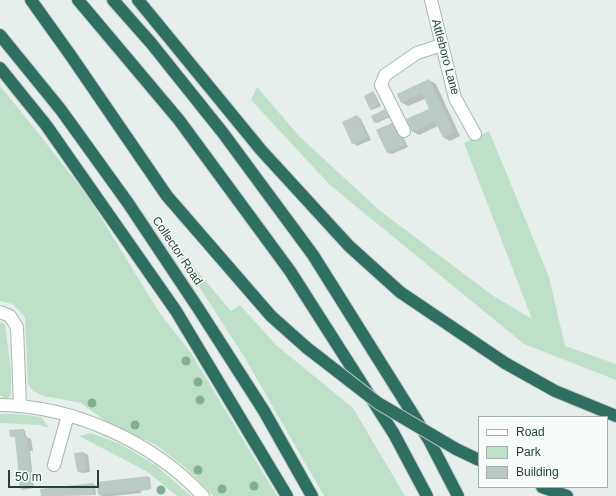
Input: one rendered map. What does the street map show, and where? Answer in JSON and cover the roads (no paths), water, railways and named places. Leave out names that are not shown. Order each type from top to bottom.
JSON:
[{"type":"highway","points":[[31,0],[167,196],[271,316],[307,348],[378,403],[456,449],[478,460]]},
{"type":"highway","points":[[78,0],[179,120],[290,271],[394,434],[427,496]]},
{"type":"highway","points":[[113,0],[151,43],[223,133],[313,255],[429,440],[458,496]]},
{"type":"highway","points":[[138,0],[261,150],[349,246],[400,292],[505,363],[556,390],[616,416]]},
{"type":"highway","name":"Collector Road","points":[[0,35],[61,110],[132,209],[264,411],[312,496]]},
{"type":"highway","points":[[0,68],[46,125],[176,311],[287,496]]},
{"type":"highway","points":[[545,488],[568,496]]},
{"type":"street","name":"Attleboro Lane","points":[[431,0],[455,98],[476,134]]},
{"type":"street","points":[[404,131],[381,85],[385,75],[417,53],[442,45]]},
{"type":"street","points":[[0,312],[10,316],[17,326],[20,406]]},
{"type":"street","points":[[0,405],[20,406],[86,420],[138,445],[174,469],[203,496]]},
{"type":"street","points":[[54,465],[68,415]]}]
